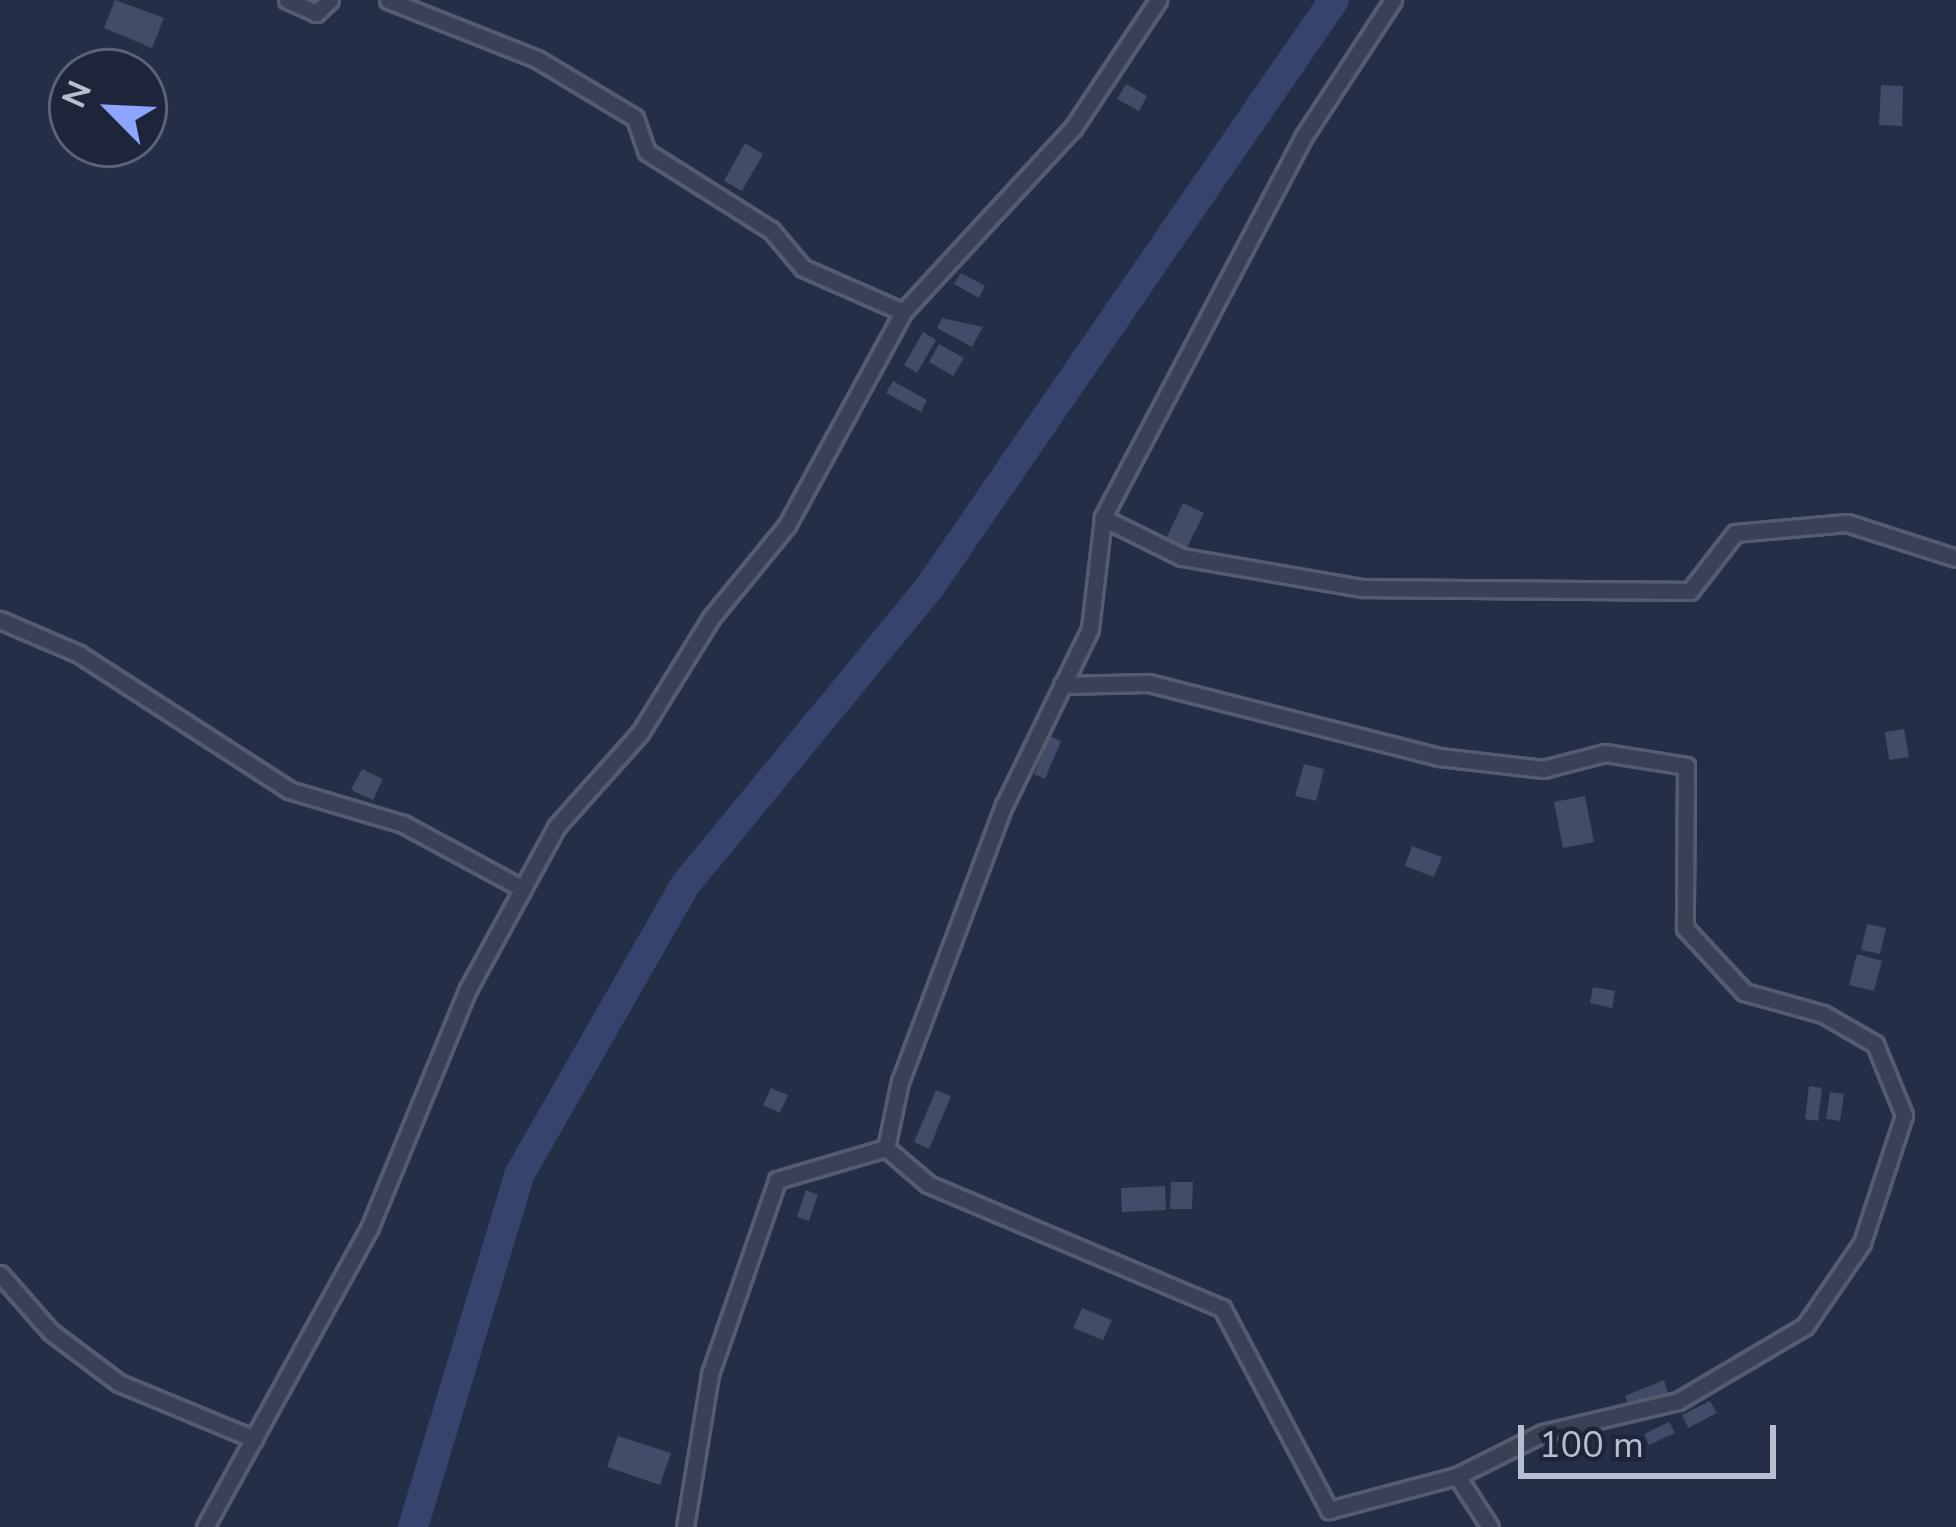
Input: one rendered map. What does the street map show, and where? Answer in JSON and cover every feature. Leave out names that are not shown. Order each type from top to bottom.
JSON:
[{"type":"street","points":[[286,0],[316,13],[330,0]]},
{"type":"street","points":[[388,0],[537,59],[635,118],[647,152],[771,230],[803,268],[903,312]]},
{"type":"street","points":[[205,1527],[369,1229],[468,989],[557,826],[640,733],[711,618],[787,525],[903,312],[1073,128],[1158,0]]},
{"type":"street","points":[[886,1148],[900,1081],[1004,805],[1090,629],[1103,518],[1304,136],[1393,0]]},
{"type":"street","points":[[1103,518],[1182,557],[1362,588],[1690,591],[1735,532],[1847,523],[1956,558]]},
{"type":"street","points":[[0,620],[79,654],[289,790],[403,824],[523,889]]},
{"type":"street","points":[[886,1148],[928,1184],[1222,1308],[1331,1519],[1456,1477],[1543,1433],[1678,1401],[1805,1326],[1862,1243],[1904,1115],[1875,1044],[1823,1014],[1744,992],[1685,928],[1686,766],[1605,753],[1543,770],[1439,757],[1148,682],[1062,686]]},
{"type":"street","points":[[685,1527],[710,1374],[777,1180],[886,1148]]},
{"type":"street","points":[[0,1274],[51,1332],[119,1383],[254,1439]]},
{"type":"street","points":[[1456,1477],[1490,1527]]},
{"type":"building","points":[[115,0],[164,18],[152,48],[104,28]]},
{"type":"building","points":[[1126,84],[1147,96],[1139,111],[1117,99]]},
{"type":"building","points":[[1881,85],[1903,86],[1902,126],[1879,125]]},
{"type":"building","points":[[745,143],[763,154],[742,191],[724,181]]},
{"type":"building","points":[[961,273],[985,286],[979,298],[954,284]]},
{"type":"building","points":[[942,318],[983,327],[972,347],[937,328]]},
{"type":"building","points":[[923,332],[936,340],[917,373],[904,365]]},
{"type":"building","points":[[939,344],[964,358],[953,376],[929,362]]},
{"type":"building","points":[[893,381],[927,400],[921,412],[886,393]]},
{"type":"building","points":[[1183,503],[1204,513],[1181,560],[1160,551]]},
{"type":"building","points":[[1904,729],[1909,757],[1889,760],[1885,732]]},
{"type":"building","points":[[1050,736],[1061,741],[1045,779],[1034,774]]},
{"type":"building","points":[[1304,764],[1324,769],[1316,801],[1295,796]]},
{"type":"building","points":[[362,769],[383,779],[373,800],[351,790]]},
{"type":"building","points":[[1585,796],[1594,842],[1563,848],[1554,802]]},
{"type":"building","points":[[1412,846],[1442,857],[1434,877],[1405,866]]},
{"type":"building","points":[[1867,924],[1886,928],[1880,954],[1861,950]]},
{"type":"building","points":[[1857,954],[1882,961],[1874,991],[1849,985]]},
{"type":"building","points":[[1593,987],[1615,991],[1612,1008],[1590,1003]]},
{"type":"building","points":[[1809,1086],[1822,1088],[1818,1121],[1805,1119]]},
{"type":"building","points":[[771,1088],[788,1095],[780,1113],[763,1105]]},
{"type":"building","points":[[936,1090],[951,1096],[929,1149],[914,1142]]},
{"type":"building","points":[[1830,1092],[1844,1094],[1840,1121],[1826,1119]]},
{"type":"building","points":[[1171,1182],[1193,1182],[1192,1209],[1170,1209]]},
{"type":"building","points":[[1165,1186],[1166,1210],[1122,1212],[1121,1188]]},
{"type":"building","points":[[806,1190],[818,1195],[809,1221],[797,1217]]},
{"type":"building","points":[[1082,1308],[1112,1320],[1103,1340],[1073,1328]]},
{"type":"building","points":[[1664,1380],[1669,1396],[1631,1411],[1625,1396]]},
{"type":"building","points":[[1710,1401],[1717,1413],[1688,1428],[1682,1415]]},
{"type":"building","points":[[1669,1422],[1675,1433],[1649,1445],[1644,1434]]},
{"type":"building","points":[[618,1436],[671,1453],[660,1485],[607,1467]]},
{"type":"waterway","points":[[413,1527],[519,1175],[685,885],[929,588],[1334,0]]}]
